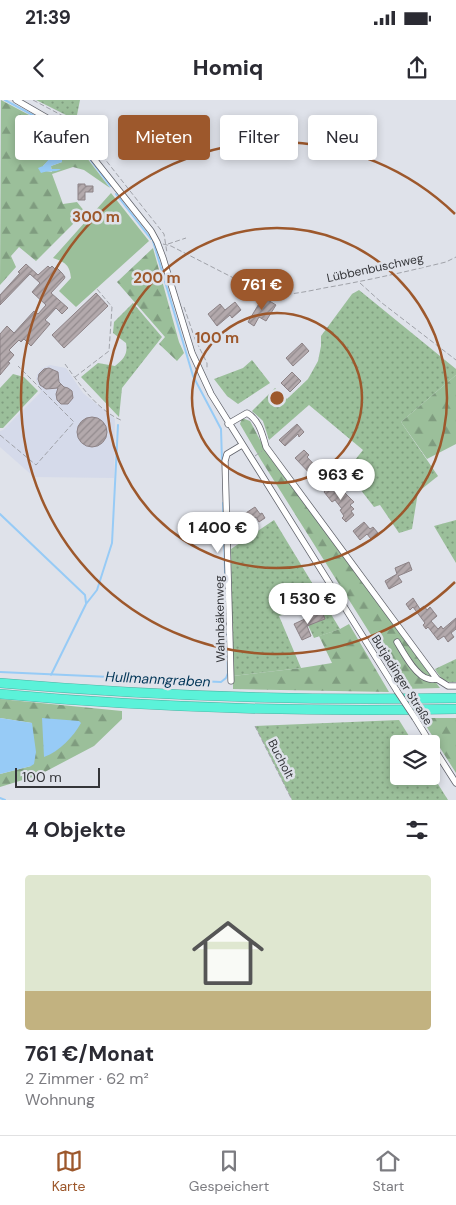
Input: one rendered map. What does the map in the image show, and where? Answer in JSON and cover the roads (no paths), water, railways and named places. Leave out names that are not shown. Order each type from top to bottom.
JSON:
[{"type":"highway","points":[[0,684],[216,697],[325,700],[456,698]]},
{"type":"highway","points":[[0,694],[123,704],[215,708],[326,710],[456,709]]},
{"type":"street","name":"Butjadinger Straße","points":[[16,100],[66,129],[82,144],[151,231],[159,246],[192,353],[207,386],[228,424],[425,735]]},
{"type":"street","name":"Butjadinger Straße","points":[[228,424],[247,413],[253,417],[260,428],[266,447],[437,679]]},
{"type":"street","name":"Wahnbäkenweg","points":[[231,681],[225,461],[227,454],[242,445]]},
{"type":"street","points":[[397,642],[421,676],[428,680],[437,679],[448,686],[456,686]]},
{"type":"street","name":"Butjadinger Straße","points":[[440,758],[456,783]]},
{"type":"water","points":[[48,160],[62,160],[62,162],[51,166],[51,169],[61,169],[56,171],[41,173],[38,168]]},
{"type":"water","points":[[0,718],[32,723],[36,752],[34,764],[0,774]]},
{"type":"water","points":[[42,718],[79,721],[81,723],[66,743],[44,757]]},
{"type":"waterway","name":"Hullmanngraben","points":[[5,100],[64,132],[81,147],[110,186]]},
{"type":"waterway","name":"Hullmanngraben","points":[[116,194],[151,239]]},
{"type":"waterway","name":"Hullmanngraben","points":[[153,241],[193,376],[221,429],[222,461]]},
{"type":"waterway","points":[[51,675],[86,604],[97,590],[112,543],[118,425]]},
{"type":"waterway","name":"Hullmanngraben","points":[[0,672],[221,682],[228,673],[223,503]]},
{"type":"waterway","points":[[0,514],[85,595],[86,603]]},
{"type":"waterway","points":[[0,798],[5,800]]}]
